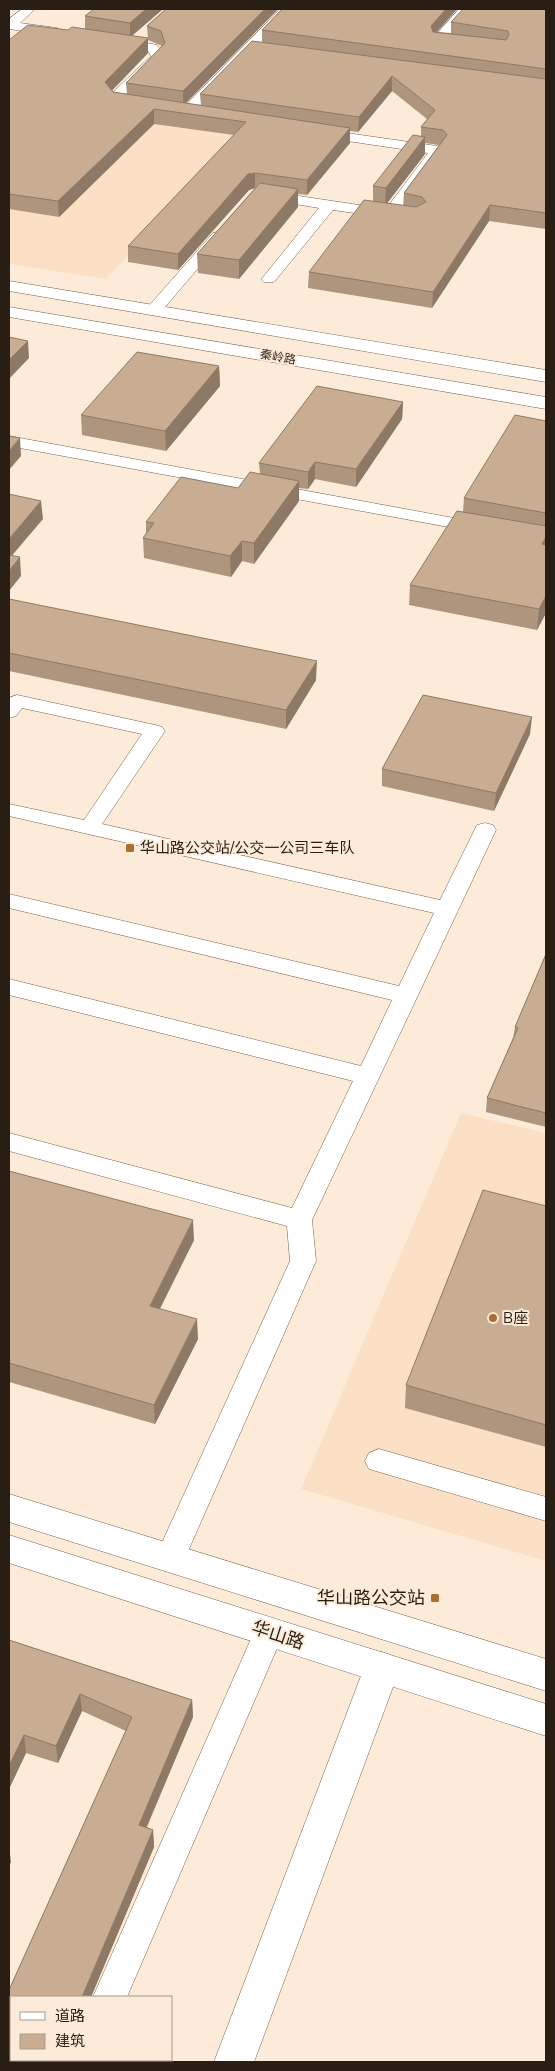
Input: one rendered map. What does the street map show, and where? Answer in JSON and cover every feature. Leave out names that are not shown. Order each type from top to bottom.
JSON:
[{"type":"main road","name":"秦岭路","points":[[9,286],[546,376]]},
{"type":"main road","name":"秦岭路","points":[[9,312],[546,403]]},
{"type":"main road","points":[[9,1508],[546,1675]]},
{"type":"main road","name":"华山路","points":[[9,1549],[546,1720]]},
{"type":"main road","points":[[234,2062],[382,1668]]},
{"type":"lane","points":[[9,25],[29,9]]},
{"type":"lane","points":[[205,116],[181,112],[248,49],[287,9]]},
{"type":"lane","points":[[465,9],[438,41],[473,46]]},
{"type":"lane","points":[[9,25],[66,34]]},
{"type":"lane","points":[[104,39],[143,45],[155,49],[158,56],[114,98],[119,102],[148,107]]},
{"type":"lane","points":[[248,49],[267,52]]},
{"type":"lane","points":[[310,131],[437,150],[390,214]]},
{"type":"lane","points":[[249,201],[255,194],[407,216]]},
{"type":"lane","points":[[269,279],[329,204]]},
{"type":"lane","points":[[154,310],[230,223]]},
{"type":"lane","points":[[9,441],[546,540]]},
{"type":"lane","points":[[9,712],[17,701],[155,731],[89,828]]},
{"type":"lane","points":[[9,810],[447,910]]},
{"type":"lane","points":[[170,1558],[303,1260],[299,1220],[485,830]]},
{"type":"lane","points":[[9,901],[406,995]]},
{"type":"lane","points":[[9,987],[368,1076]]},
{"type":"lane","points":[[9,1142],[299,1220]]},
{"type":"lane","points":[[379,1461],[546,1509]]},
{"type":"lane","points":[[110,1996],[268,1632]]},
{"type":"shaded area","points":[[102,106],[250,127],[106,279],[9,264],[9,192]]},
{"type":"shaded area","points":[[461,1113],[546,1133],[546,1561],[301,1489]]},
{"type":"building","points":[[94,9],[146,9],[130,23],[85,16]]},
{"type":"building","points":[[166,9],[265,9],[183,91],[126,83],[165,43],[161,31],[147,26]]},
{"type":"building","points":[[282,9],[446,9],[431,26],[433,32],[506,40],[509,35],[508,31],[451,22],[463,9],[546,9],[546,69],[262,30]]},
{"type":"building","points":[[28,25],[68,30],[72,27],[148,38],[105,82],[113,92],[350,128],[307,180],[255,173],[248,174],[178,254],[128,246],[246,122],[154,109],[58,201],[9,194],[9,40]]},
{"type":"building","points":[[252,41],[546,79],[546,213],[490,205],[433,292],[309,272],[364,200],[416,207],[426,202],[422,197],[404,193],[447,135],[443,130],[421,127],[435,110],[392,76],[359,117],[200,94]]},
{"type":"building","points":[[413,135],[425,137],[386,188],[373,186]]},
{"type":"building","points":[[260,183],[298,189],[239,260],[197,254]]},
{"type":"building","points":[[9,337],[28,341],[9,360]]},
{"type":"building","points":[[137,352],[219,366],[165,431],[81,415]]},
{"type":"building","points":[[317,386],[403,402],[356,469],[315,462],[308,472],[259,463]]},
{"type":"building","points":[[515,415],[546,421],[546,513],[464,498]]},
{"type":"building","points":[[9,436],[20,438],[9,451]]},
{"type":"building","points":[[250,472],[299,481],[254,543],[242,541],[230,556],[143,538],[154,523],[146,522],[181,477],[238,488]]},
{"type":"building","points":[[9,494],[41,501],[9,539]]},
{"type":"building","points":[[457,511],[546,526],[546,537],[542,544],[546,545],[546,596],[539,609],[410,585]]},
{"type":"building","points":[[9,555],[20,557],[9,571]]},
{"type":"building","points":[[9,599],[317,661],[286,710],[9,653]]},
{"type":"building","points":[[423,695],[532,717],[496,793],[382,769]]},
{"type":"building","points":[[546,954],[546,1113],[487,1098],[518,1028],[515,1027]]},
{"type":"building","points":[[9,1171],[193,1220],[150,1306],[197,1319],[154,1405],[9,1363]]},
{"type":"building","name":"B座","points":[[483,1190],[546,1206],[546,1425],[406,1385]]},
{"type":"building","points":[[9,1640],[192,1700],[139,1825],[153,1830],[82,1996],[10,1996],[10,2056],[9,1990],[132,1717],[80,1694],[56,1746],[24,1735],[9,1766]]},
{"type":"building","points":[[22,2061],[54,2061],[54,2062]]},
{"type":"place","name":"华山路公交站/公交一公司三车队","points":[[130,848]]},
{"type":"place","name":"B座","points":[[493,1318]]},
{"type":"place","name":"华山路公交站","points":[[435,1598]]}]
